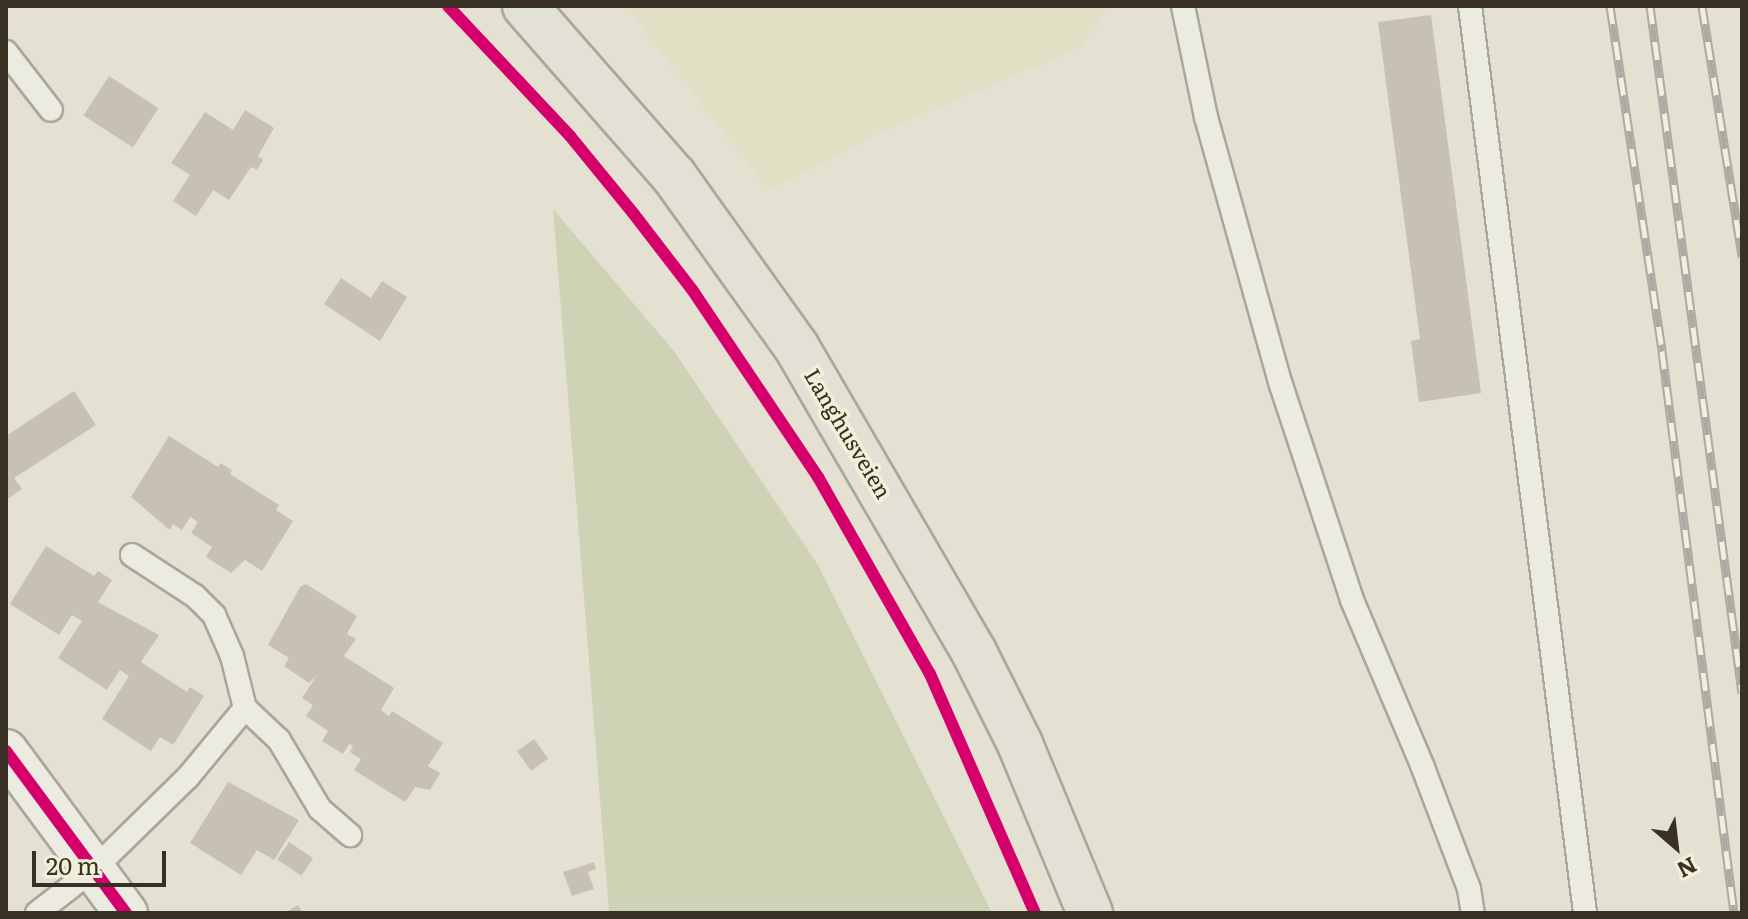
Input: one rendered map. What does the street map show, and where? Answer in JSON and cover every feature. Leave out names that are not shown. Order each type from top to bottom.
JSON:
[{"type":"main road","name":"Langhusveien","points":[[525,6],[674,176],[805,361],[974,652],[1020,744],[1090,913]]},
{"type":"street","points":[[6,751],[126,913]]},
{"type":"lane","points":[[1183,6],[1206,117],[1281,385],[1352,600],[1422,765],[1469,889],[1473,913]]},
{"type":"lane","points":[[1470,6],[1585,913]]},
{"type":"lane","points":[[6,52],[51,110]]},
{"type":"lane","points":[[132,555],[195,596],[214,615],[232,656],[245,708],[279,740],[320,809],[350,835]]},
{"type":"lane","points":[[37,913],[94,869],[224,738],[245,708]]},
{"type":"shaded area","points":[[626,6],[1107,6],[1083,47],[880,132],[769,191]]},
{"type":"green space","points":[[553,209],[674,351],[818,565],[992,913],[609,913]]},
{"type":"building","points":[[1431,15],[1481,393],[1419,402],[1411,341],[1420,339],[1378,22]]},
{"type":"building","points":[[109,76],[158,108],[133,148],[83,115]]},
{"type":"building","points":[[245,110],[274,128],[258,156],[263,160],[257,170],[251,167],[229,200],[213,190],[196,216],[173,201],[190,175],[171,163],[205,112],[233,130]]},
{"type":"building","points":[[341,278],[371,298],[382,281],[407,297],[380,341],[324,304]]},
{"type":"building","points":[[74,391],[96,425],[14,478],[22,489],[6,500],[6,436]]},
{"type":"building","points":[[169,436],[218,467],[220,463],[232,470],[230,474],[279,505],[276,510],[293,521],[262,571],[245,560],[231,573],[206,557],[212,547],[191,533],[198,522],[190,517],[182,530],[173,524],[170,530],[131,497]]},
{"type":"building","points":[[46,546],[94,576],[98,571],[112,580],[98,602],[159,635],[141,662],[187,692],[190,687],[204,696],[173,745],[160,737],[151,751],[102,719],[129,676],[120,670],[107,690],[58,658],[82,621],[72,615],[59,635],[10,604]]},
{"type":"building","points":[[306,584],[357,616],[347,634],[356,639],[344,656],[394,688],[381,710],[389,716],[392,711],[443,743],[428,766],[440,773],[430,790],[415,787],[405,802],[354,770],[361,759],[350,752],[353,746],[349,744],[343,754],[322,741],[328,731],[306,716],[313,705],[302,698],[317,675],[309,683],[284,666],[289,658],[268,645],[300,587]]},
{"type":"building","points":[[534,739],[548,758],[531,771],[517,751]]},
{"type":"building","points":[[228,782],[299,820],[274,860],[257,850],[241,875],[190,843]]},
{"type":"building","points":[[289,842],[313,858],[301,876],[277,859]]},
{"type":"building","points":[[594,862],[596,869],[588,872],[594,889],[572,896],[563,872]]},
{"type":"building","points":[[298,905],[303,913],[284,913]]},
{"type":"railway","points":[[1610,6],[1662,351],[1734,913]]},
{"type":"railway","points":[[1650,6],[1742,693]]},
{"type":"railway","points":[[1702,6],[1742,257]]},
{"type":"cycle path","points":[[448,6],[570,136],[633,213],[693,291],[818,477],[930,674],[1035,913]]},
{"type":"cycle path","points":[[6,751],[126,913]]}]
